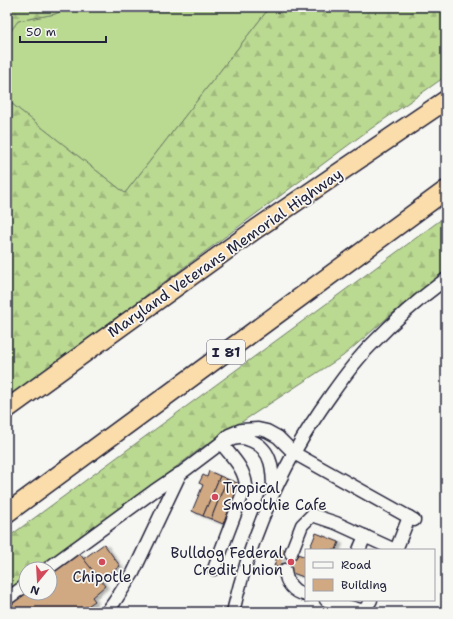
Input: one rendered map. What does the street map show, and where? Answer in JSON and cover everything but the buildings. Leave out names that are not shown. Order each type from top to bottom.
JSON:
[{"type":"highway","points":[[412,123],[446,96]]},
{"type":"highway","name":"Maryland Veterans Memorial Highway","points":[[7,409],[256,230],[446,100]]},
{"type":"highway","name":"I 81","points":[[7,513],[446,190]]},
{"type":"street","points":[[233,612],[238,588],[251,546],[273,495],[294,453],[322,407],[343,378],[370,346],[416,302],[446,279]]},
{"type":"street","points":[[58,561],[154,491],[180,474],[221,443],[229,434],[241,430],[258,428],[278,437],[294,453],[412,518],[396,549]]},
{"type":"street","points":[[221,443],[241,437],[260,445],[270,460],[273,472],[273,495]]},
{"type":"street","points":[[214,569],[246,484],[245,476],[240,466],[221,443]]},
{"type":"street","points":[[106,612],[133,573],[180,474]]},
{"type":"street","points":[[291,553],[302,525],[312,515],[336,523],[394,549]]},
{"type":"street","points":[[359,549],[365,536]]},
{"type":"street","points":[[285,570],[286,578],[290,586],[299,593],[305,595]]},
{"type":"street","points":[[7,599],[18,591]]},
{"type":"street","points":[[333,601],[364,612],[370,601]]},
{"type":"green space","points":[[7,7],[69,7],[55,14],[18,21],[7,36]]},
{"type":"green space","points":[[69,7],[270,7],[125,193],[7,100],[7,36],[18,21],[55,14]]},
{"type":"green space","points":[[270,7],[446,7],[446,76],[362,135],[7,399],[7,100],[125,193]]},
{"type":"green space","points":[[446,216],[446,273],[394,312],[343,356],[200,449],[51,561],[18,561],[18,586],[7,594],[7,538]]},
{"type":"tunnel","points":[[285,570],[291,553]]},
{"type":"place","name":"Tropical Smoothie Cafe","points":[[215,497]]},
{"type":"place","name":"Chipotle","points":[[102,562]]},
{"type":"place","name":"Bulldog Federal Credit Union","points":[[291,562]]}]
